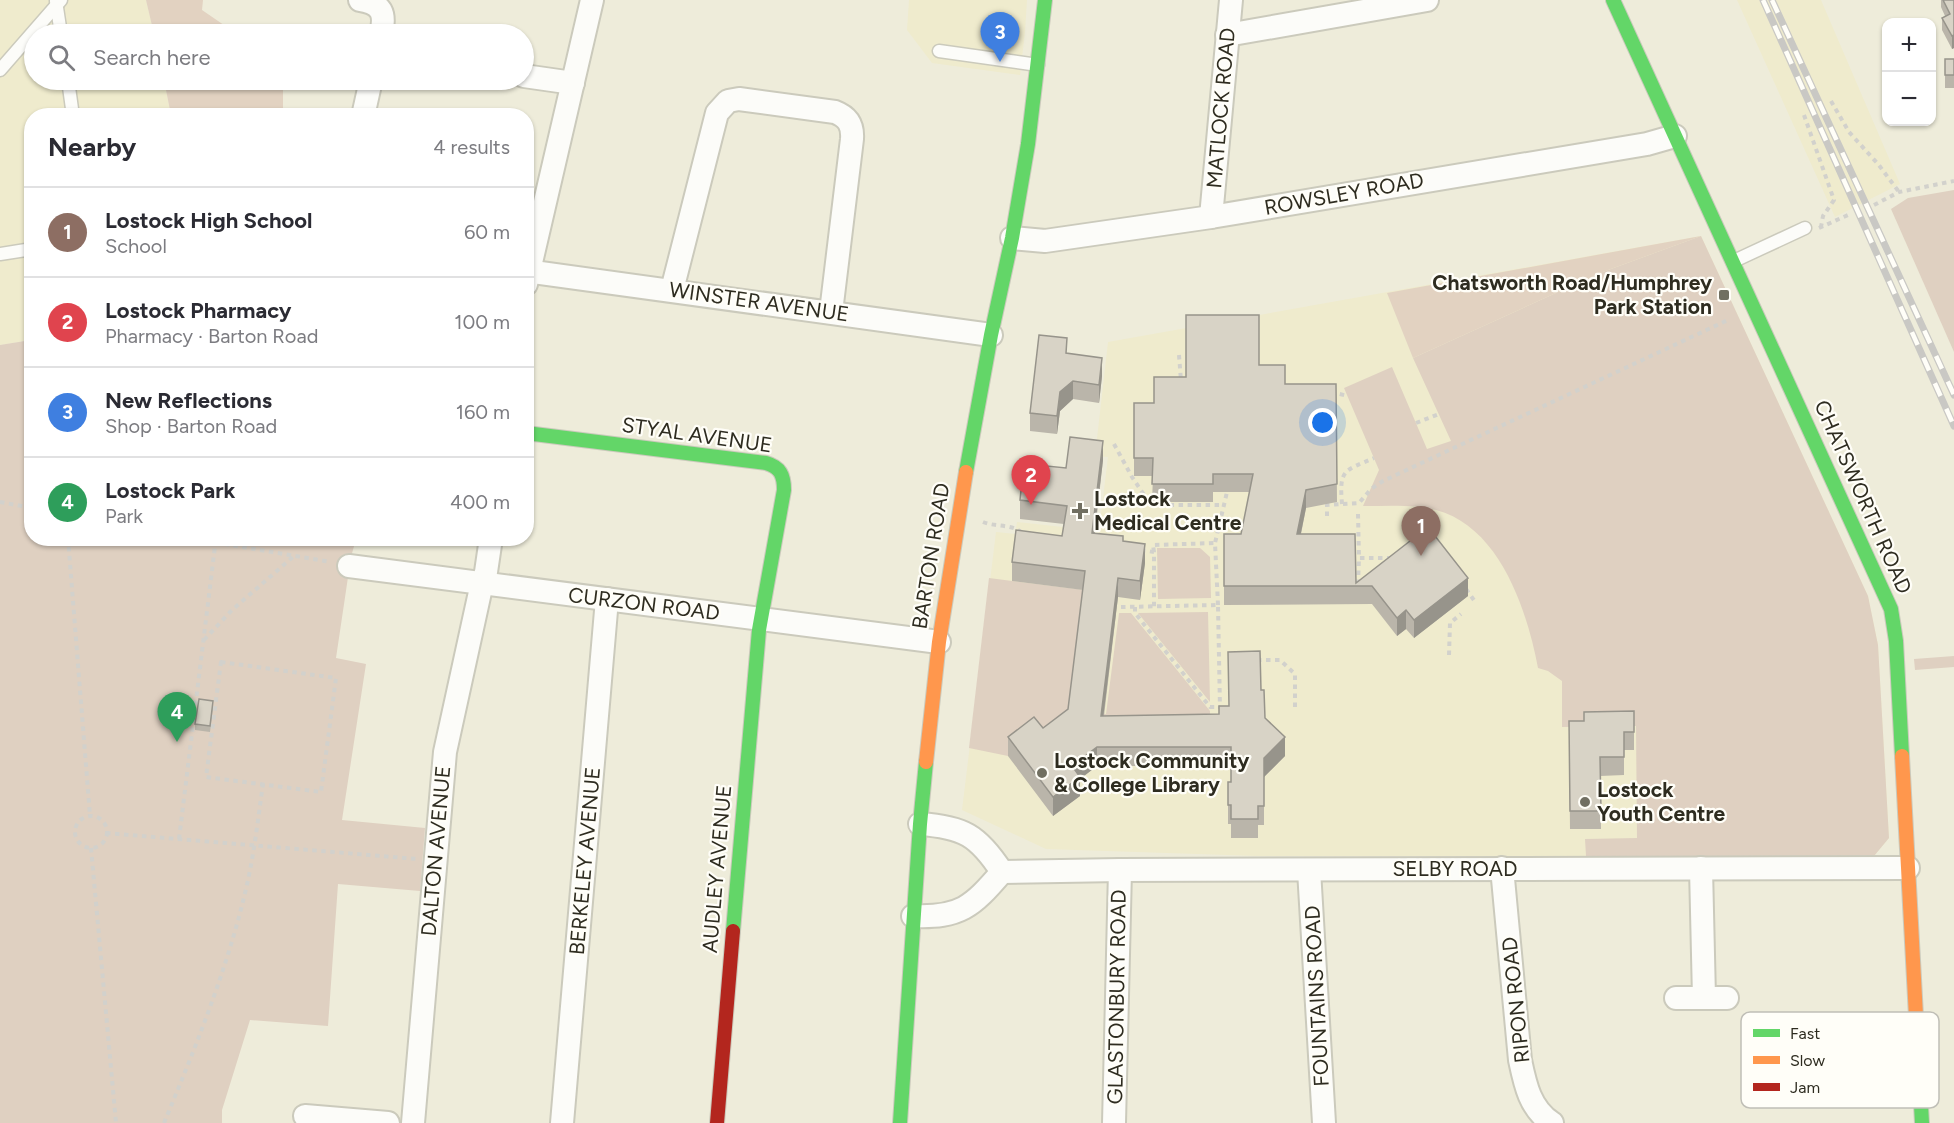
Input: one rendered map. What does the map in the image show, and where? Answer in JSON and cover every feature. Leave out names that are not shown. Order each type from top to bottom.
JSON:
[{"type":"street","points":[[360,0],[376,4],[381,10],[382,24]]},
{"type":"street","points":[[534,246],[592,0]]},
{"type":"street","name":"BARTON ROAD","points":[[900,1123],[920,824],[939,642],[957,519],[1028,144],[1046,0]]},
{"type":"street","name":"MATLOCK ROAD","points":[[1211,217],[1231,0]]},
{"type":"street","points":[[1227,35],[1427,0]]},
{"type":"street","name":"CHATSWORTH ROAD","points":[[1613,0],[1891,609],[1896,640],[1916,1012]]},
{"type":"street","points":[[534,77],[573,83]]},
{"type":"street","points":[[365,108],[369,90]]},
{"type":"street","points":[[672,290],[717,113],[728,101],[751,100],[836,112],[846,118],[852,128],[831,312]]},
{"type":"street","name":"ROWSLEY ROAD","points":[[1012,238],[1035,242],[1045,241],[1211,217],[1647,144],[1675,136]]},
{"type":"street","name":"WINSTER AVENUE","points":[[534,276],[672,290],[991,335]]},
{"type":"street","name":"STYAL AVENUE","points":[[534,434],[778,467],[784,475],[784,490],[761,619]]},
{"type":"street","name":"DALTON AVENUE","points":[[413,1123],[446,742],[486,572],[490,546]]},
{"type":"street","name":"CURZON ROAD","points":[[350,566],[939,642]]},
{"type":"street","name":"BERKELEY AVENUE","points":[[562,1123],[607,599]]},
{"type":"street","name":"AUDLEY AVENUE","points":[[717,1123],[761,619]]},
{"type":"street","points":[[913,916],[943,916],[962,910],[982,894],[1002,872],[973,838],[951,827],[920,824]]},
{"type":"street","name":"RIPON ROAD","points":[[1503,868],[1520,1060],[1525,1084],[1533,1103],[1552,1123]]},
{"type":"street","points":[[1701,868],[1704,998]]},
{"type":"street","name":"SELBY ROAD","points":[[1002,872],[1908,868]]},
{"type":"street","name":"GLASTONBURY ROAD","points":[[1114,1123],[1120,870]]},
{"type":"street","name":"FOUNTAINS ROAD","points":[[1309,870],[1324,1123]]},
{"type":"street","points":[[1676,998],[1727,998]]},
{"type":"street","name":"CHATSWORTH ROAD","points":[[1921,1108],[1922,1123]]},
{"type":"street","points":[[305,1116],[388,1123]]},
{"type":"lane","points":[[58,1],[60,24]]},
{"type":"lane","points":[[39,24],[58,1]]},
{"type":"lane","points":[[0,70],[24,41]]},
{"type":"lane","points":[[939,51],[1039,65]]},
{"type":"lane","points":[[70,90],[73,108]]},
{"type":"lane","points":[[1733,262],[1805,228]]},
{"type":"lane","points":[[0,254],[24,250]]},
{"type":"path","points":[[1831,101],[1849,132],[1899,192]]},
{"type":"path","points":[[1804,115],[1834,200],[1823,216],[1821,228],[1848,215]]},
{"type":"path","points":[[1874,205],[1899,192],[1954,181]]},
{"type":"path","points":[[1327,516],[1327,505],[1359,503],[1371,489],[1383,481],[1728,320]]},
{"type":"path","points":[[1179,355],[1181,381],[1192,381]]},
{"type":"path","points":[[1326,391],[1348,396]]},
{"type":"path","points":[[1416,423],[1439,414]]},
{"type":"path","points":[[1114,444],[1151,505],[1224,505]]},
{"type":"path","points":[[1342,504],[1341,480],[1344,473],[1374,458]]},
{"type":"path","points":[[1220,714],[1215,543],[1227,492]]},
{"type":"path","points":[[0,502],[24,506]]},
{"type":"path","points":[[1358,514],[1358,587]]},
{"type":"path","points":[[981,522],[1016,528],[1025,536]]},
{"type":"path","points":[[1154,607],[1153,545],[1215,543]]},
{"type":"path","points":[[69,546],[90,816]]},
{"type":"path","points":[[179,839],[214,546]]},
{"type":"path","points":[[241,546],[350,566]]},
{"type":"path","points":[[1130,549],[1154,552]]},
{"type":"path","points":[[203,640],[232,610],[294,556]]},
{"type":"path","points":[[1359,558],[1398,558]]},
{"type":"path","points":[[1463,585],[1476,603]]},
{"type":"path","points":[[1121,607],[1218,605]]},
{"type":"path","points":[[1135,607],[1135,613],[1210,707],[1220,707]]},
{"type":"path","points":[[1449,655],[1450,623],[1461,614]]},
{"type":"path","points":[[1249,660],[1280,660],[1295,674],[1296,710]]},
{"type":"path","points":[[1218,661],[1228,661]]},
{"type":"path","points":[[221,662],[336,678],[321,792],[206,777],[216,703],[221,662]]},
{"type":"path","points":[[196,700],[216,703]]},
{"type":"path","points":[[164,1123],[207,1020],[238,919],[254,846],[262,784]]},
{"type":"path","points":[[90,816],[104,823],[106,833],[103,842],[91,848],[81,845],[75,832],[77,823],[90,816]]},
{"type":"path","points":[[106,833],[435,861]]},
{"type":"path","points":[[91,848],[116,1123]]},
{"type":"shaded area","points":[[0,0],[146,0],[152,24],[24,24],[24,90],[166,90],[170,108],[24,108],[24,341],[0,345]]},
{"type":"shaded area","points":[[146,0],[203,0],[202,10],[222,24],[152,24]]},
{"type":"shaded area","points":[[909,0],[1027,0],[1020,75],[932,63],[907,30]]},
{"type":"shaded area","points":[[1737,0],[1821,0],[1900,184],[1835,217]]},
{"type":"shaded area","points":[[166,90],[283,90],[283,108],[170,108]]},
{"type":"shaded area","points":[[1954,190],[1954,352],[1891,209],[1908,198]]},
{"type":"shaded area","points":[[1701,236],[1868,596],[1878,645],[1889,838],[1874,856],[1258,856],[1046,849],[962,810],[996,532],[1015,534],[1017,522],[1099,531],[1108,457],[1095,456],[1108,342]]},
{"type":"shaded area","points":[[1701,236],[1868,596],[1878,645],[1889,838],[1874,856],[1586,856],[1585,839],[1637,838],[1636,726],[1562,727],[1562,681],[1548,671],[1538,668],[1518,597],[1493,552],[1477,534],[1458,519],[1436,510],[1409,506],[1363,506],[1379,470],[1344,388],[1392,367],[1427,449],[1451,441],[1413,358],[1600,273]]},
{"type":"shaded area","points":[[1701,236],[1600,273],[1413,358],[1387,293]]},
{"type":"shaded area","points":[[24,341],[24,546],[354,546],[336,658],[366,664],[342,820],[425,828],[420,891],[338,884],[328,1026],[250,1020],[222,1110],[222,1123],[0,1123],[0,345]]},
{"type":"shaded area","points":[[1157,548],[1200,548],[1210,557],[1211,598],[1158,599]]},
{"type":"shaded area","points":[[989,578],[1085,590],[1068,728],[1008,756],[969,748]]},
{"type":"shaded area","points":[[1208,612],[1210,702],[1138,613]]},
{"type":"shaded area","points":[[1119,613],[1131,613],[1210,711],[1210,731],[1119,733],[1094,713],[1106,714]]},
{"type":"shaded area","points":[[1954,656],[1954,667],[1915,670],[1914,659]]},
{"type":"building","points":[[1943,0],[1954,0],[1954,35],[1952,36],[1942,18],[1950,14]]},
{"type":"building","points":[[1945,59],[1954,59],[1954,75],[1945,75]]},
{"type":"building","points":[[1186,315],[1259,315],[1259,365],[1285,365],[1285,384],[1336,384],[1337,484],[1306,490],[1297,534],[1355,534],[1356,583],[1428,527],[1468,578],[1414,620],[1406,610],[1397,618],[1372,586],[1224,586],[1224,534],[1241,534],[1253,474],[1213,474],[1213,484],[1152,484],[1153,458],[1134,458],[1134,403],[1154,403],[1154,377],[1186,377]]},
{"type":"building","points":[[1039,335],[1067,338],[1066,353],[1102,358],[1099,385],[1073,381],[1060,392],[1057,416],[1030,413]]},
{"type":"building","points":[[1070,437],[1103,441],[1092,533],[1123,536],[1123,541],[1145,544],[1140,581],[1118,578],[1101,716],[1219,714],[1219,706],[1229,706],[1228,652],[1260,651],[1261,690],[1264,690],[1265,718],[1285,737],[1264,758],[1264,806],[1258,806],[1258,819],[1231,819],[1231,805],[1228,805],[1228,782],[1231,782],[1231,747],[1097,747],[1072,766],[1080,777],[1053,797],[1008,737],[1034,717],[1043,728],[1068,709],[1085,571],[1012,562],[1016,530],[1062,536],[1067,506],[1020,500],[1023,471],[1046,474],[1047,466],[1066,468]]},
{"type":"building","points":[[199,699],[213,701],[210,726],[195,724]]},
{"type":"building","name":"Lostock Youth Centre","points":[[1634,711],[1634,732],[1624,732],[1624,757],[1600,757],[1601,811],[1570,811],[1569,721],[1584,721],[1584,712]]},
{"type":"railway","points":[[1763,0],[1954,426]]},
{"type":"railway","points":[[1772,0],[1954,395]]},
{"type":"traffic: fast","points":[[966,472],[1028,144],[1045,0]]},
{"type":"traffic: fast","points":[[1613,0],[1891,609],[1896,641],[1902,756]]},
{"type":"traffic: fast","points":[[534,434],[766,463],[778,469],[782,476],[784,490],[759,630],[733,931]]},
{"type":"traffic: fast","points":[[900,1123],[926,762]]},
{"type":"traffic: fast","points":[[1921,1108],[1922,1123]]},
{"type":"traffic: slow","points":[[926,762],[939,642],[966,472]]},
{"type":"traffic: slow","points":[[1902,756],[1916,1012]]},
{"type":"traffic: jam","points":[[717,1123],[733,931]]},
{"type":"place","name":"New Reflections","points":[[1000,62]]},
{"type":"place","name":"Chatsworth Road/Humphrey Park Station","points":[[1724,295]]},
{"type":"place","name":"Lostock Pharmacy","points":[[1031,505]]},
{"type":"place","name":"Lostock Medical Centre","points":[[1080,511]]},
{"type":"place","name":"Lostock High School","points":[[1421,556]]},
{"type":"place","name":"Lostock Park","points":[[177,742]]},
{"type":"place","name":"Lostock Community & College Library","points":[[1042,773]]},
{"type":"place","name":"Lostock Youth Centre","points":[[1585,802]]}]
